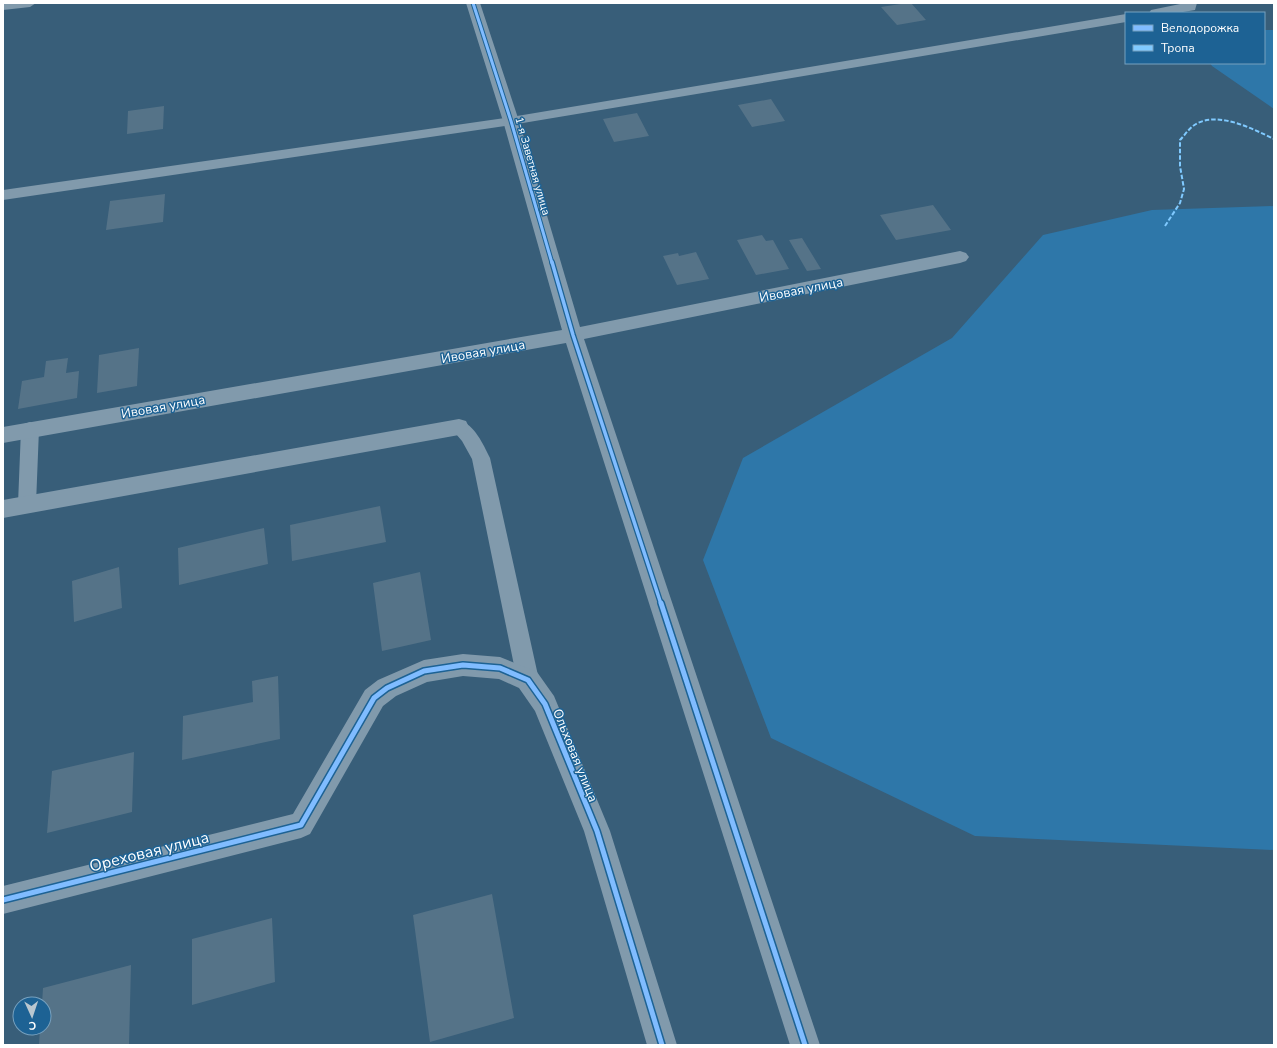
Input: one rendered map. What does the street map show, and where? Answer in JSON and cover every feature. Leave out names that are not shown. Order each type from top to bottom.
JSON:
[{"type":"street","name":"1-я Заветная улица","points":[[473,3],[511,121],[573,335],[805,1045]]},
{"type":"street","name":"Ивовая улица","points":[[3,435],[30,429],[573,335],[960,258]]},
{"type":"street","points":[[3,509],[459,427]]},
{"type":"street","name":"Ореховая улица","points":[[3,900],[301,825],[374,698],[387,688],[424,671],[463,665],[500,668],[528,680]]},
{"type":"street","name":"Ольховая улица","points":[[528,680],[545,704],[597,831],[662,1045]]},
{"type":"lane","points":[[3,6],[30,3]]},
{"type":"lane","points":[[1161,12],[1191,7],[1191,3]]},
{"type":"lane","points":[[3,195],[511,121],[1125,18]]},
{"type":"lane","points":[[459,427],[468,436],[481,458],[528,680]]},
{"type":"lane","points":[[27,504],[30,429]]},
{"type":"shaded area","points":[[1265,30],[1274,30],[1274,109],[1211,64],[1265,64]]},
{"type":"shaded area","points":[[1274,206],[1274,850],[975,836],[771,738],[703,560],[743,458],[952,338],[1043,235],[1152,210]]},
{"type":"building","points":[[911,3],[926,20],[897,25],[881,7]]},
{"type":"building","points":[[771,99],[785,121],[752,127],[738,105]]},
{"type":"building","points":[[164,106],[163,129],[127,134],[128,111]]},
{"type":"building","points":[[637,113],[649,136],[614,142],[603,119]]},
{"type":"building","points":[[165,194],[163,222],[106,230],[110,201]]},
{"type":"building","points":[[933,205],[951,230],[896,240],[880,215]]},
{"type":"building","points":[[762,235],[766,241],[773,240],[789,269],[756,275],[737,240]]},
{"type":"building","points":[[802,238],[821,269],[807,271],[789,240]]},
{"type":"building","points":[[696,252],[709,279],[677,285],[663,256],[678,253],[679,256]]},
{"type":"building","points":[[139,348],[137,386],[97,393],[99,355]]},
{"type":"building","points":[[68,358],[66,373],[79,371],[77,398],[18,409],[22,381],[44,377],[46,361]]},
{"type":"building","points":[[380,506],[386,542],[292,561],[290,525]]},
{"type":"building","points":[[264,528],[268,564],[179,585],[178,548]]},
{"type":"building","points":[[119,567],[122,608],[74,622],[72,581]]},
{"type":"building","points":[[420,572],[431,640],[382,651],[373,583]]},
{"type":"building","points":[[278,676],[280,739],[182,760],[183,716],[253,702],[252,681]]},
{"type":"building","points":[[134,752],[132,812],[47,833],[52,771]]},
{"type":"building","points":[[492,894],[514,1018],[430,1042],[413,915]]},
{"type":"building","points":[[272,918],[275,982],[192,1005],[192,939]]},
{"type":"building","points":[[131,965],[129,1045],[39,1045],[40,1036],[52,1036],[52,996],[42,996],[43,988]]},
{"type":"marked path","points":[[1165,226],[1180,203],[1184,189],[1184,181],[1180,166],[1180,140],[1194,125],[1205,121],[1225,121],[1246,127],[1274,139]]},
{"type":"cycle path","points":[[473,3],[511,121],[573,335],[805,1045]]},
{"type":"cycle path","points":[[3,900],[301,825],[374,698],[387,688],[424,671],[463,665],[500,668],[528,680],[545,704],[597,831],[662,1045]]}]
